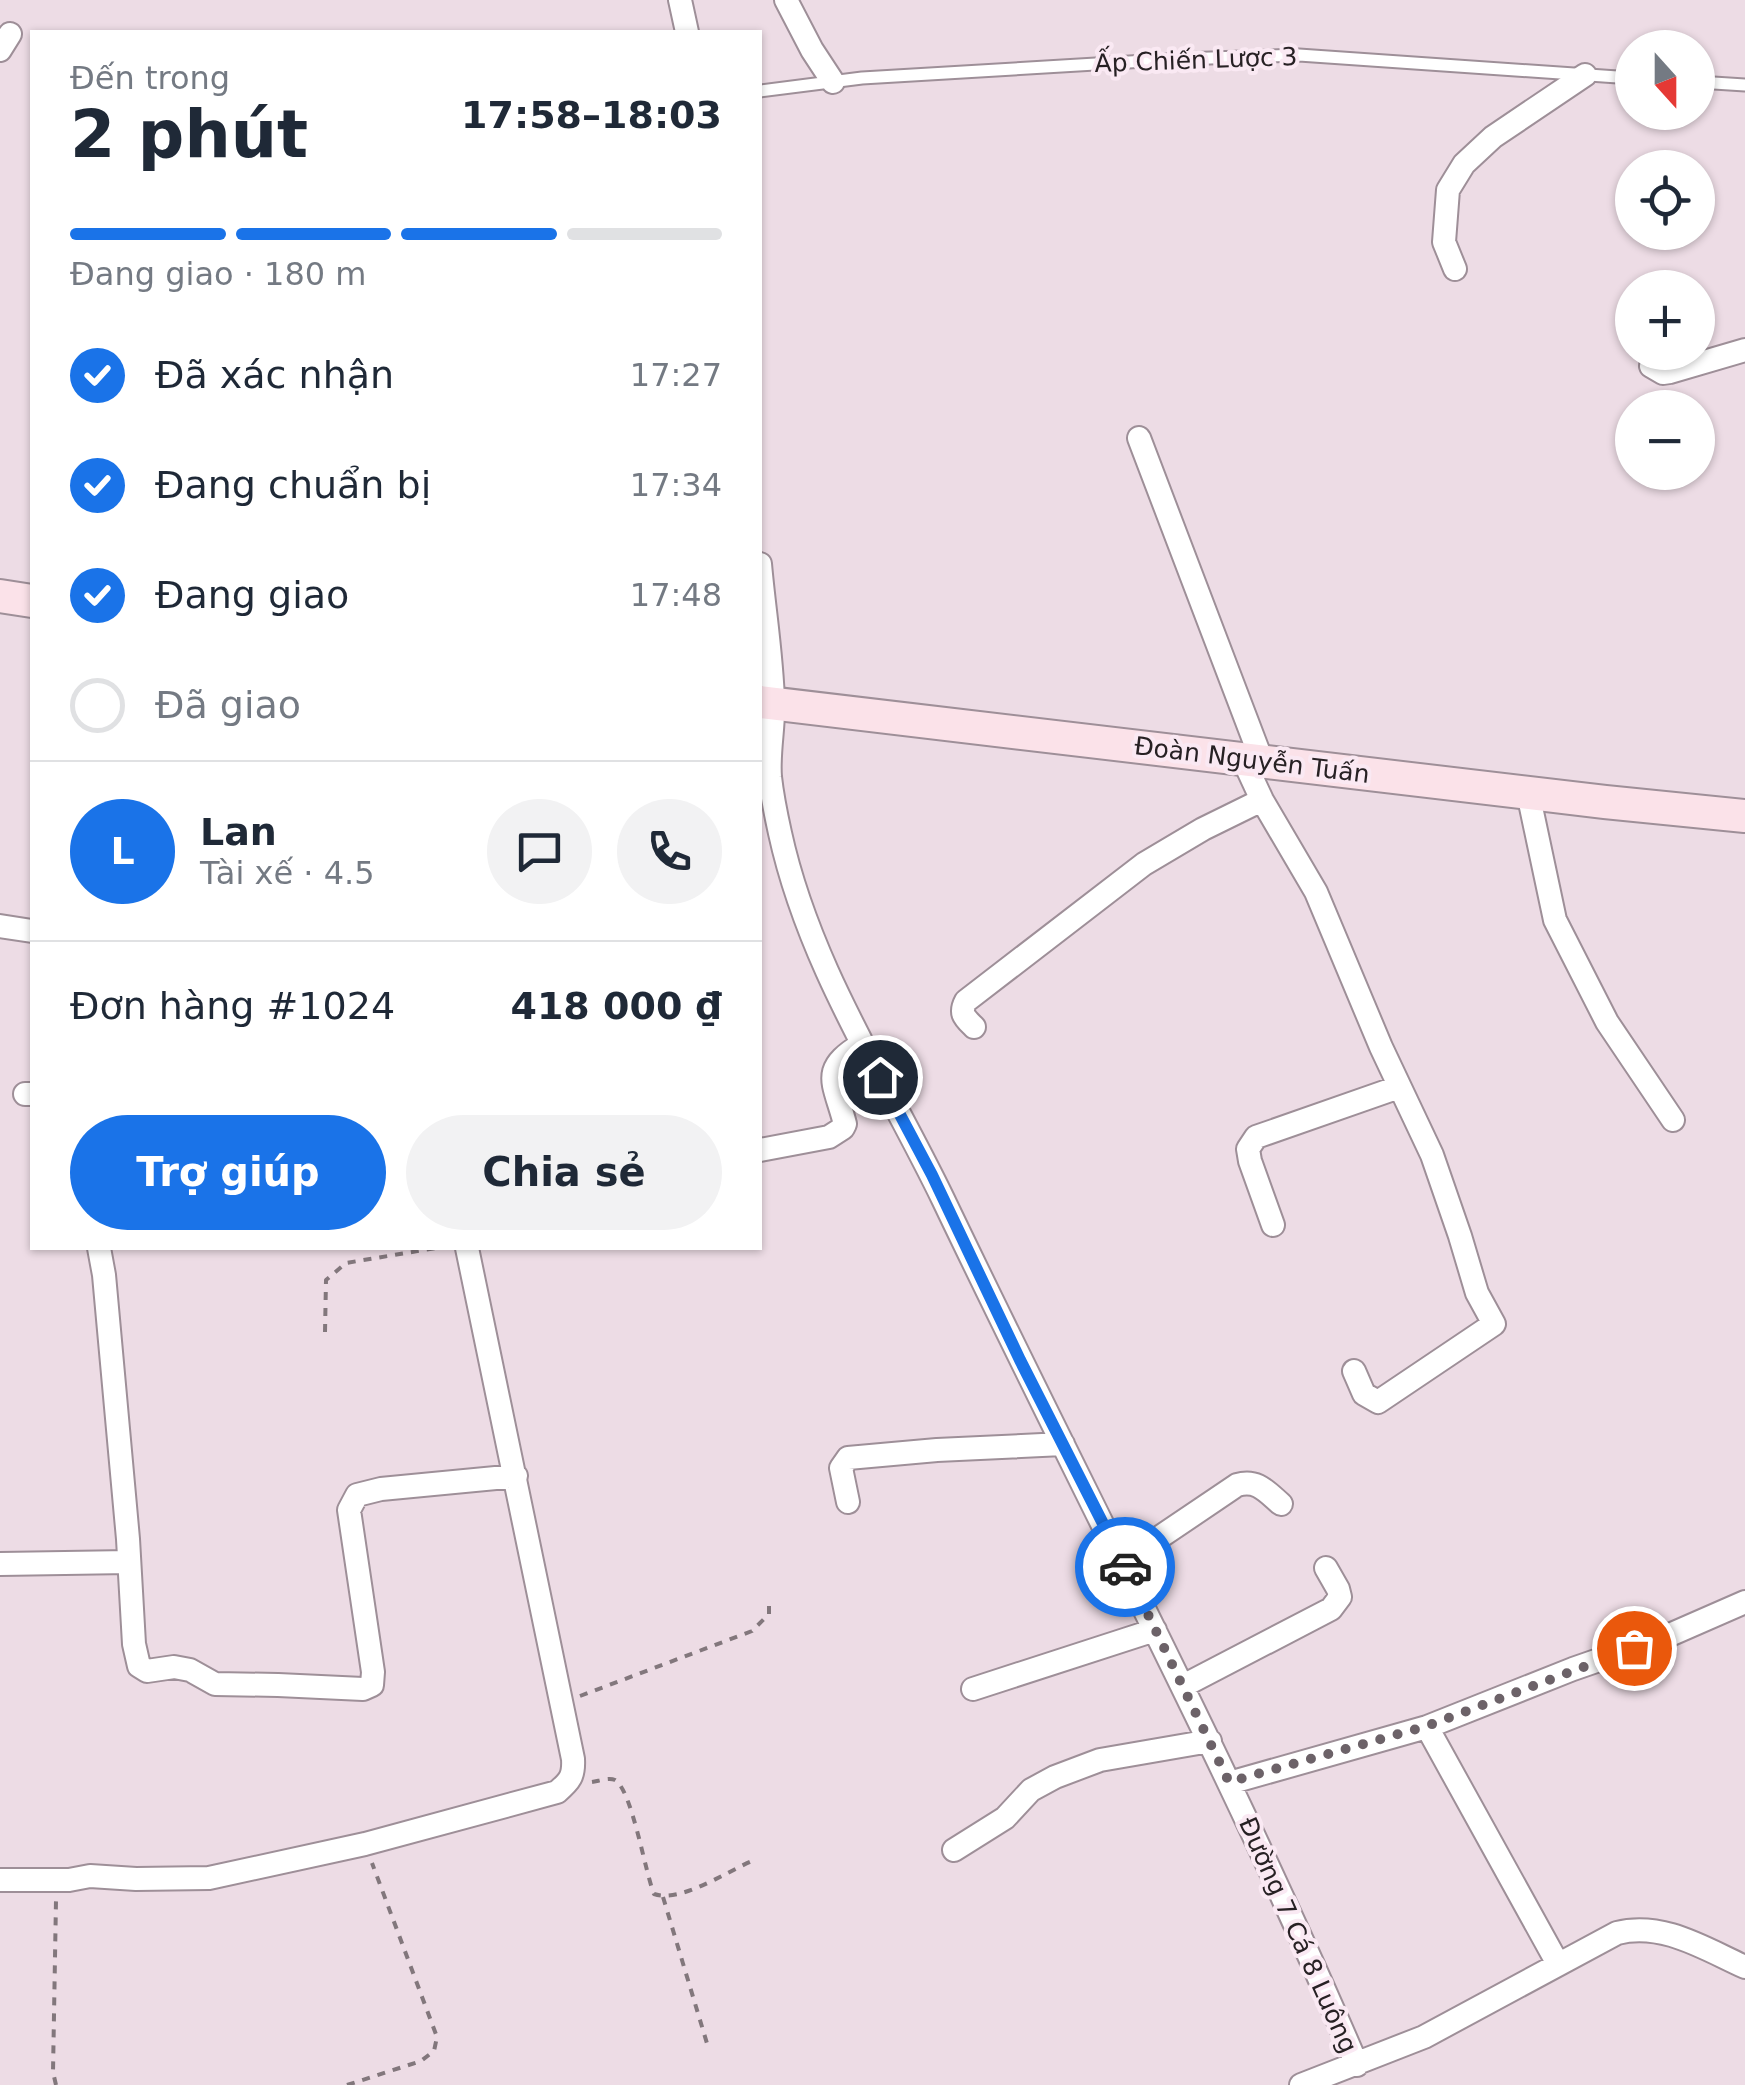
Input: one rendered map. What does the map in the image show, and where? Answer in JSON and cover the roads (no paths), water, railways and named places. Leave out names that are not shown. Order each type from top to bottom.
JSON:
[{"type":"main road","points":[[0,596],[30,601]]},
{"type":"main road","name":"Đoàn Nguyễn Tuấn","points":[[767,703],[1745,816]]},
{"type":"street","points":[[680,0],[688,30]]},
{"type":"street","points":[[786,0],[833,82]]},
{"type":"street","points":[[1454,269],[1444,242],[1448,190],[1464,164],[1494,137],[1585,76]]},
{"type":"street","points":[[1715,359],[1745,350]]},
{"type":"street","points":[[1139,438],[1252,760],[1262,800],[1316,892],[1432,1155],[1477,1293],[1494,1324],[1378,1402],[1364,1394],[1354,1372]]},
{"type":"street","name":"Đường 7 Cá 8 Luông","points":[[762,604],[770,775],[780,835],[801,906],[839,1001],[932,1175],[1156,1630],[1357,2065],[1424,2037],[1617,1933],[1636,1928],[1664,1932],[1745,1967]]},
{"type":"street","points":[[1528,793],[1556,920],[1607,1022],[1673,1120]]},
{"type":"street","points":[[974,1027],[963,1014],[966,1001],[1144,864],[1262,800]]},
{"type":"street","points":[[0,926],[30,931]]},
{"type":"street","points":[[762,1150],[829,1137],[840,1131],[845,1124],[834,1070],[844,1055],[862,1044]]},
{"type":"street","points":[[1273,1225],[1250,1161],[1248,1149],[1256,1137],[1399,1087]]},
{"type":"street","points":[[99,1250],[134,1644],[139,1666],[147,1671],[174,1667],[190,1670],[215,1684],[363,1689],[372,1685],[349,1510],[356,1495],[381,1489],[516,1476]]},
{"type":"street","points":[[0,1880],[90,1876],[208,1878],[366,1844],[557,1792],[567,1784],[574,1772],[573,1760],[467,1250]]},
{"type":"street","points":[[848,1502],[841,1468],[848,1458],[1063,1444]]},
{"type":"street","points":[[1122,1562],[1237,1485],[1260,1485],[1280,1504]]},
{"type":"street","points":[[0,1564],[129,1562]]},
{"type":"street","points":[[1183,1686],[1331,1609],[1340,1598],[1326,1568]]},
{"type":"street","points":[[1229,1782],[1427,1726],[1665,1637],[1745,1602]]},
{"type":"street","points":[[973,1689],[1156,1630]]},
{"type":"street","points":[[1427,1726],[1558,1964]]},
{"type":"street","points":[[954,1850],[1005,1818],[1032,1790],[1056,1777],[1100,1760],[1210,1741]]},
{"type":"street","points":[[1301,2085],[1357,2065]]},
{"type":"lane","name":"Ấp Chiến Lược 3","points":[[762,91],[833,82],[1300,54],[1615,77]]},
{"type":"lane","points":[[1715,83],[1745,84]]}]
